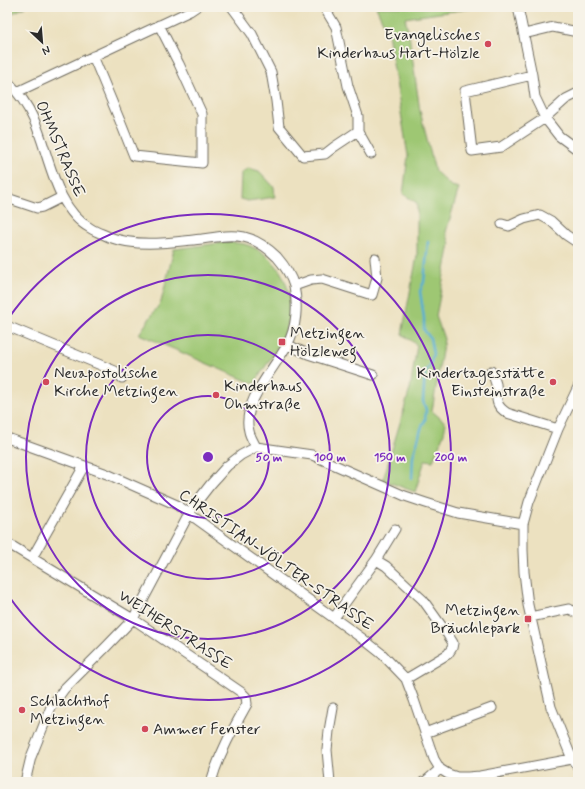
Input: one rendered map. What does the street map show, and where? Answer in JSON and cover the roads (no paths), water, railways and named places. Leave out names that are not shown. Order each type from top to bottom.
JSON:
[{"type":"street","points":[[17,92],[196,7]]},
{"type":"street","points":[[232,7],[252,34],[271,72],[280,127],[303,156],[325,154],[358,131]]},
{"type":"street","points":[[324,7],[336,27],[348,86],[358,116],[358,131],[371,154]]},
{"type":"street","points":[[518,7],[535,97],[545,118],[559,136],[578,150]]},
{"type":"street","points":[[93,56],[134,156],[202,163],[202,114],[180,64],[159,25]]},
{"type":"street","points":[[524,34],[553,27],[578,32]]},
{"type":"street","points":[[532,75],[465,92],[472,151],[501,147],[545,118],[566,99],[578,93]]},
{"type":"street","name":"OHMSTRASSE","points":[[7,81],[25,103],[34,120],[62,196],[78,219],[89,228],[111,237],[144,244],[228,236],[244,238],[260,243],[279,260],[294,286],[295,316],[293,330],[288,345],[254,396],[250,408],[248,430],[256,448]]},
{"type":"street","points":[[7,198],[37,208],[42,207],[62,196]]},
{"type":"street","points":[[502,224],[509,226],[524,219],[540,216],[551,221],[566,235],[578,243]]},
{"type":"street","points":[[294,286],[311,280],[322,279],[372,295],[377,278],[375,258]]},
{"type":"street","points":[[7,326],[115,372],[122,378]]},
{"type":"street","points":[[288,345],[308,354],[372,376]]},
{"type":"street","points":[[491,371],[496,383],[497,399],[500,408],[507,413],[558,430]]},
{"type":"street","points":[[578,387],[558,430],[529,502],[523,524],[524,572],[530,617],[551,707],[575,757],[578,767]]},
{"type":"street","name":"CHRISTIAN-VÖLTER-STRASSE","points":[[7,438],[107,474],[177,505],[363,639],[382,654],[406,679],[434,759],[440,769]]},
{"type":"street","points":[[25,782],[31,757],[51,707],[64,689],[133,619],[196,503],[227,466],[241,455],[256,448],[312,455],[405,496],[426,503],[458,513],[523,524]]},
{"type":"street","points":[[32,558],[84,466]]},
{"type":"street","points":[[334,618],[376,560],[395,529]]},
{"type":"street","name":"WEIHERSTRASSE","points":[[7,543],[133,619],[242,692],[246,697],[247,704],[224,747],[211,782]]},
{"type":"street","points":[[376,560],[386,566],[423,600],[453,643],[448,654],[406,679]]},
{"type":"street","points":[[530,617],[569,610],[578,613]]},
{"type":"street","points":[[330,782],[327,750],[333,708]]},
{"type":"street","points":[[425,733],[492,708]]},
{"type":"street","points":[[423,782],[440,769],[457,777],[480,776],[575,757]]},
{"type":"waterway","points":[[412,478],[413,456],[425,420],[426,410],[423,401],[425,372],[430,366],[433,354],[430,338],[424,330],[424,318],[420,291],[424,282],[428,242]]},
{"type":"place","name":"Evangelisches Kinderhaus Hart-Hölzle","points":[[488,44]]},
{"type":"place","name":"Metzingen Hölzleweg","points":[[282,342]]},
{"type":"place","name":"Neuapostolische Kirche Metzingen","points":[[46,382]]},
{"type":"place","name":"Kindertagesstätte Einsteinstraße","points":[[553,382]]},
{"type":"place","name":"Kinderhaus Ohmstraße","points":[[216,395]]},
{"type":"place","name":"Metzingen Bräuchlepark","points":[[528,619]]},
{"type":"place","name":"Schlachthof Metzingen","points":[[22,710]]},
{"type":"place","name":"Ammer Fenster","points":[[145,729]]}]
